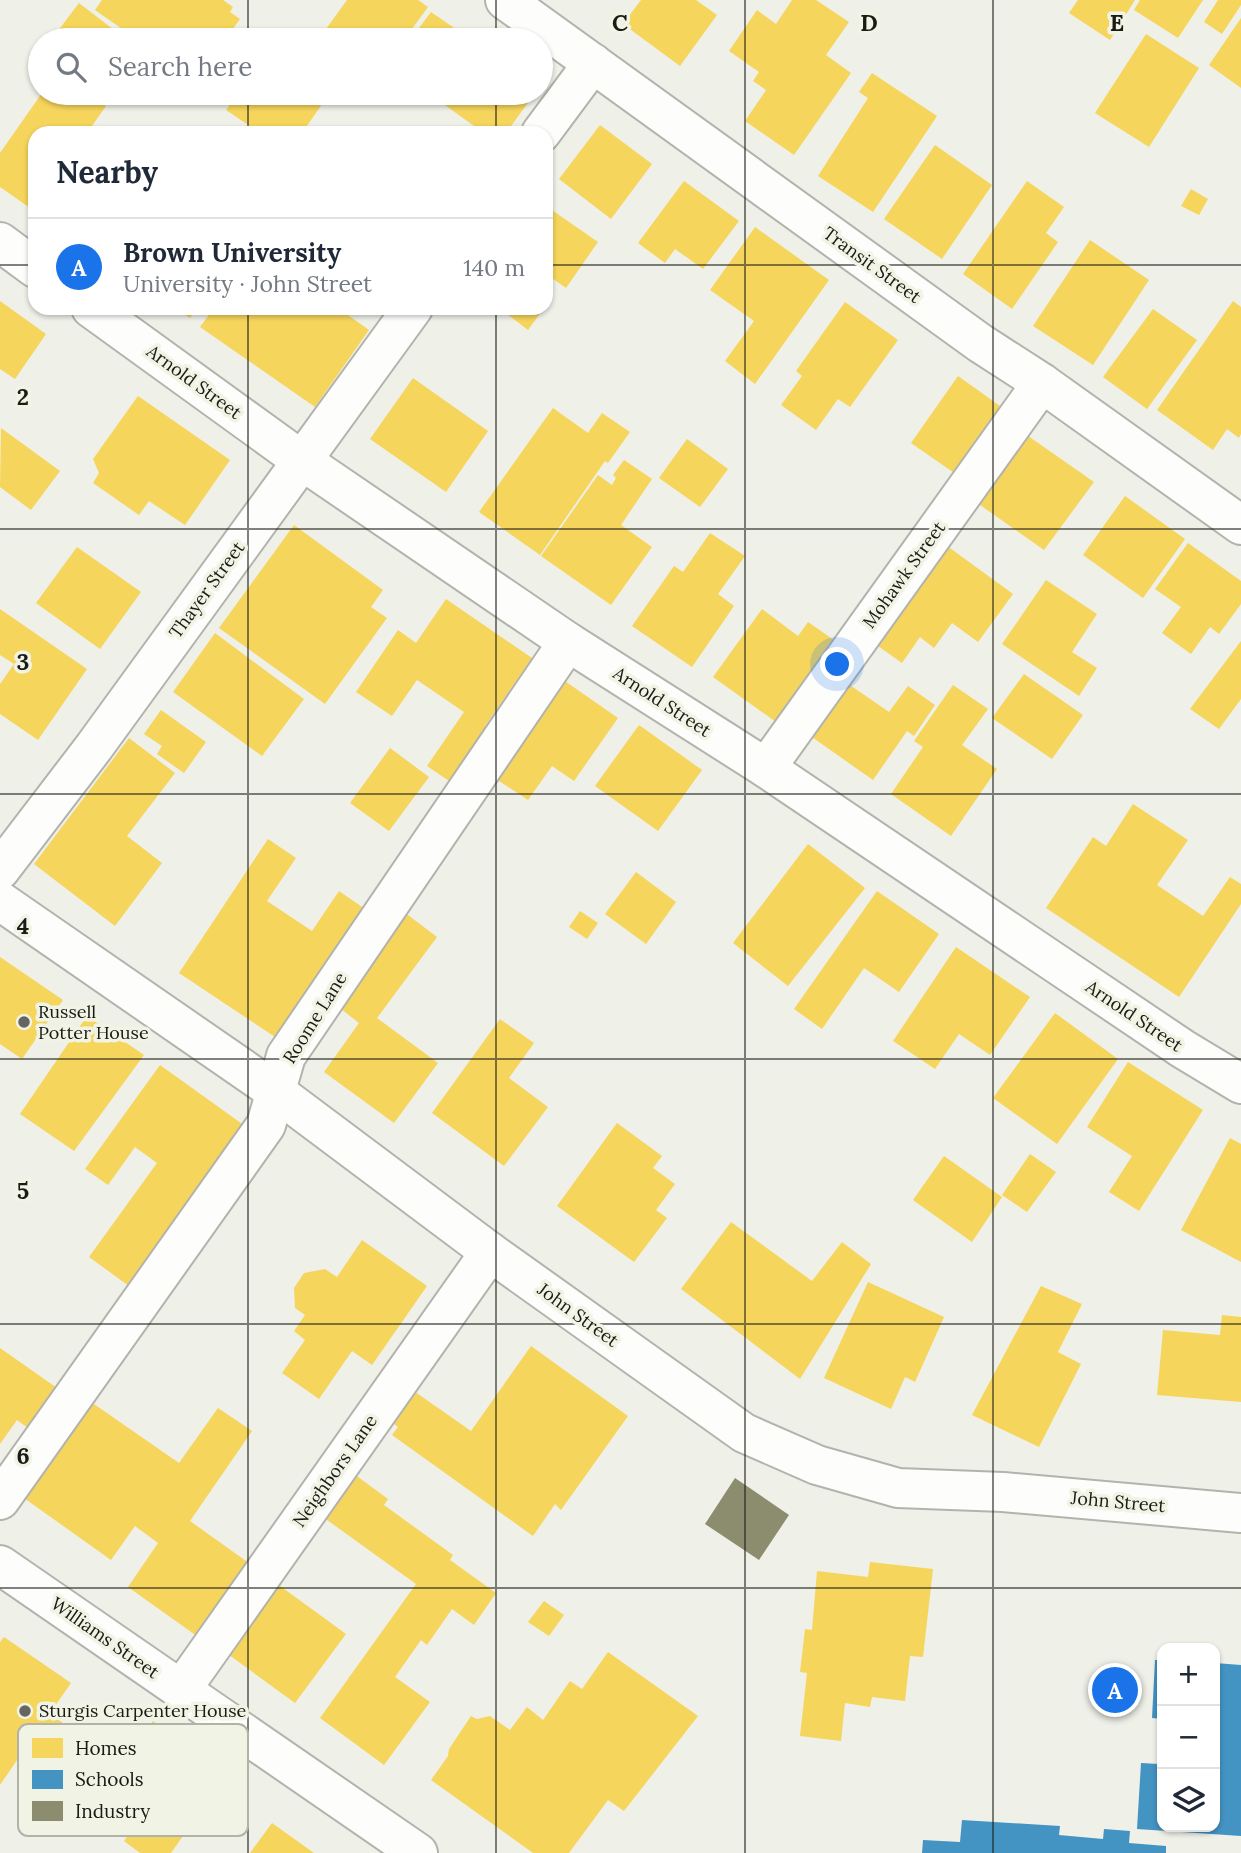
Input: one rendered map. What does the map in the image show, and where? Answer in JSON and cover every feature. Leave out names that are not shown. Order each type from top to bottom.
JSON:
[{"type":"street","name":"Transit Street","points":[[505,0],[544,28]]},
{"type":"street","name":"Transit Street","points":[[553,34],[980,343],[1042,383],[1241,525]]},
{"type":"street","points":[[546,126],[593,63]]},
{"type":"street","points":[[0,242],[28,263]]},
{"type":"street","name":"Arnold Street","points":[[101,315],[301,460],[568,642],[766,768],[1172,1041],[1241,1084]]},
{"type":"street","name":"Thayer Street","points":[[0,870],[94,747],[408,315]]},
{"type":"street","name":"Mohawk Street","points":[[766,768],[1042,383]]},
{"type":"street","name":"Roome Lane","points":[[0,1500],[266,1125],[286,1056],[568,642]]},
{"type":"street","name":"John Street","points":[[0,901],[275,1091],[489,1251],[744,1433],[817,1465],[898,1488],[1003,1492],[1241,1513]]},
{"type":"street","name":"Neighbors Lane","points":[[180,1690],[489,1251]]},
{"type":"street","name":"Williams Street","points":[[0,1565],[229,1724]]},
{"type":"street","name":"Williams Street","points":[[248,1738],[409,1850]]},
{"type":"building: Homes","points":[[102,0],[223,0],[233,7],[230,12],[240,19],[234,28],[121,28],[95,10]]},
{"type":"building: Homes","points":[[347,0],[418,0],[428,7],[413,28],[327,28]]},
{"type":"building: Homes","points":[[641,0],[696,0],[717,15],[680,66],[623,24]]},
{"type":"building: Homes","points":[[792,0],[816,0],[849,22],[826,55],[851,73],[794,155],[745,121],[766,90],[753,81],[759,72],[729,51],[757,10],[776,24]]},
{"type":"building: Homes","points":[[1078,0],[1135,0],[1110,40],[1069,13]]},
{"type":"building: Homes","points":[[1140,0],[1203,0],[1178,38],[1134,10]]},
{"type":"building: Homes","points":[[1218,0],[1241,0],[1241,5],[1222,34],[1204,22]]},
{"type":"building: Homes","points":[[79,3],[112,28],[60,28]]},
{"type":"building: Homes","points":[[431,12],[454,28],[419,28]]},
{"type":"building: Homes","points":[[1241,18],[1241,88],[1209,65]]},
{"type":"building: Homes","points":[[1146,34],[1199,68],[1149,147],[1095,113]]},
{"type":"building: Homes","points":[[872,73],[937,116],[873,212],[818,176],[868,98],[859,92]]},
{"type":"building: Homes","points":[[34,105],[106,106],[92,126],[28,126],[28,207],[0,187],[0,153]]},
{"type":"building: Homes","points":[[230,105],[321,105],[307,126],[250,126],[226,110]]},
{"type":"building: Homes","points":[[445,105],[526,105],[511,126],[474,126]]},
{"type":"building: Homes","points":[[600,125],[652,164],[611,219],[559,179]]},
{"type":"building: Homes","points":[[935,145],[992,185],[942,259],[884,219]]},
{"type":"building: Homes","points":[[684,181],[739,221],[703,269],[675,249],[665,263],[638,243]]},
{"type":"building: Homes","points":[[1027,181],[1064,207],[1046,233],[1058,242],[1012,309],[963,274]]},
{"type":"building: Homes","points":[[1191,189],[1208,199],[1199,215],[1181,206]]},
{"type":"building: Homes","points":[[553,211],[598,242],[566,288],[553,279]]},
{"type":"building: Homes","points":[[755,227],[829,280],[755,384],[725,361],[754,321],[710,290]]},
{"type":"building: Homes","points":[[1090,240],[1149,280],[1093,365],[1033,326]]},
{"type":"building: Homes","points":[[0,301],[46,334],[15,379],[0,369]]},
{"type":"building: Homes","points":[[1233,301],[1241,307],[1241,434],[1239,438],[1227,429],[1213,450],[1157,410]]},
{"type":"building: Homes","points":[[845,302],[898,340],[850,407],[838,399],[816,430],[781,405],[802,376],[796,371]]},
{"type":"building: Homes","points":[[1153,309],[1197,340],[1147,409],[1103,377]]},
{"type":"building: Homes","points":[[209,315],[348,315],[369,330],[315,407],[200,327]]},
{"type":"building: Homes","points":[[508,315],[539,315],[528,330]]},
{"type":"building: Homes","points":[[958,376],[1007,411],[960,477],[911,443]]},
{"type":"building: Homes","points":[[413,378],[488,431],[446,492],[370,439]]},
{"type":"building: Homes","points":[[138,396],[230,460],[185,525],[149,501],[139,515],[93,483],[99,473],[93,459]]},
{"type":"building: Homes","points":[[553,408],[588,433],[602,413],[630,432],[608,463],[605,461],[540,555],[479,512]]},
{"type":"building: Homes","points":[[1,428],[60,471],[31,510],[0,487]]},
{"type":"building: Homes","points":[[1021,431],[1094,482],[1044,550],[973,500]]},
{"type":"building: Homes","points":[[687,439],[728,469],[700,507],[659,478]]},
{"type":"building: Homes","points":[[624,460],[652,479],[621,525],[652,547],[611,605],[541,556],[598,475],[612,485],[616,478],[613,475]]},
{"type":"building: Homes","points":[[1125,496],[1185,539],[1143,598],[1083,555]]},
{"type":"building: Homes","points":[[294,525],[383,590],[371,607],[387,618],[325,704],[219,628]]},
{"type":"building: Homes","points":[[710,533],[745,556],[718,594],[734,606],[692,667],[632,626],[674,566],[683,572]]},
{"type":"building: Homes","points":[[943,543],[1013,594],[978,642],[952,623],[934,648],[920,637],[902,663],[871,641]]},
{"type":"building: Homes","points":[[1188,543],[1241,581],[1241,604],[1219,634],[1210,627],[1191,654],[1162,633],[1181,607],[1155,589]]},
{"type":"building: Homes","points":[[77,547],[141,592],[100,649],[36,603]]},
{"type":"building: Homes","points":[[1046,580],[1097,614],[1072,652],[1097,668],[1079,696],[1002,644]]},
{"type":"building: Homes","points":[[446,599],[532,658],[485,726],[490,729],[452,783],[427,766],[464,712],[417,680],[392,716],[356,692],[398,630],[416,643]]},
{"type":"building: Homes","points":[[0,609],[87,669],[38,740],[0,714],[0,684],[14,664],[0,655]]},
{"type":"building: Homes","points":[[762,609],[798,636],[808,622],[841,645],[783,727],[713,677]]},
{"type":"building: Homes","points":[[215,633],[304,699],[262,756],[173,692]]},
{"type":"building: Homes","points":[[1241,641],[1241,699],[1219,729],[1190,709]]},
{"type":"building: Homes","points":[[1024,674],[1083,715],[1052,759],[992,718]]},
{"type":"building: Homes","points":[[562,679],[618,718],[574,781],[552,766],[528,800],[493,777]]},
{"type":"building: Homes","points":[[847,683],[889,712],[908,686],[935,705],[914,736],[907,731],[873,780],[809,735]]},
{"type":"building: Homes","points":[[953,685],[988,709],[962,745],[997,769],[951,836],[891,794],[923,747],[914,741]]},
{"type":"building: Homes","points":[[161,710],[206,742],[184,773],[157,754],[162,746],[144,734]]},
{"type":"building: Homes","points":[[639,725],[702,770],[658,831],[595,786]]},
{"type":"building: Homes","points":[[129,738],[175,773],[127,836],[162,863],[115,926],[34,864]]},
{"type":"building: Homes","points":[[390,748],[429,777],[389,831],[350,803]]},
{"type":"building: Homes","points":[[1133,804],[1188,840],[1157,885],[1203,916],[1230,877],[1241,884],[1241,904],[1179,997],[1046,908],[1093,837],[1106,846]]},
{"type":"building: Homes","points":[[268,839],[296,858],[267,901],[312,931],[339,891],[365,909],[278,1039],[179,973]]},
{"type":"building: Homes","points":[[808,844],[865,888],[788,986],[733,943]]},
{"type":"building: Homes","points":[[636,872],[676,902],[646,944],[605,914]]},
{"type":"building: Homes","points":[[877,891],[939,934],[899,992],[864,968],[822,1029],[794,1009]]},
{"type":"building: Homes","points":[[580,911],[598,923],[587,939],[569,927]]},
{"type":"building: Homes","points":[[404,912],[437,937],[377,1018],[438,1063],[394,1123],[324,1072],[359,1023],[336,1005]]},
{"type":"building: Homes","points":[[956,947],[1030,997],[990,1055],[959,1034],[935,1069],[893,1041]]},
{"type":"building: Homes","name":"Russell Potter House","points":[[0,957],[63,1000],[22,1059],[0,1044]]},
{"type":"building: Homes","points":[[1055,1013],[1118,1059],[1057,1144],[993,1098]]},
{"type":"building: Homes","points":[[87,1016],[144,1055],[74,1151],[20,1114]]},
{"type":"building: Homes","points":[[500,1019],[534,1043],[509,1078],[548,1107],[504,1166],[432,1113]]},
{"type":"building: Homes","points":[[1128,1062],[1203,1110],[1139,1211],[1109,1192],[1132,1156],[1087,1127]]},
{"type":"building: Homes","points":[[160,1065],[245,1126],[129,1286],[89,1257],[157,1163],[135,1147],[108,1185],[85,1169]]},
{"type":"building: Homes","points":[[617,1123],[662,1156],[653,1168],[675,1184],[656,1210],[667,1218],[634,1262],[557,1206]]},
{"type":"building: Homes","points":[[1230,1138],[1241,1144],[1241,1262],[1181,1230]]},
{"type":"building: Homes","points":[[1030,1154],[1056,1172],[1027,1212],[1002,1195]]},
{"type":"building: Homes","points":[[944,1156],[1002,1197],[972,1242],[913,1200]]},
{"type":"building: Homes","points":[[731,1222],[812,1281],[842,1242],[871,1264],[800,1379],[681,1289]]},
{"type":"building: Homes","points":[[362,1240],[427,1286],[372,1365],[352,1351],[319,1399],[282,1373],[305,1340],[294,1331],[305,1315],[295,1308],[294,1288],[304,1273],[325,1269],[337,1277]]},
{"type":"building: Homes","points":[[868,1282],[944,1317],[915,1382],[905,1377],[891,1409],[824,1378]]},
{"type":"building: Homes","points":[[1041,1286],[1082,1304],[1058,1352],[1081,1364],[1039,1447],[972,1415]]},
{"type":"building: Homes","points":[[1222,1315],[1241,1317],[1241,1402],[1157,1395],[1163,1330],[1220,1335]]},
{"type":"building: Homes","points":[[531,1346],[628,1416],[561,1510],[555,1504],[533,1536],[392,1435],[398,1427],[389,1420],[411,1389],[471,1431]]},
{"type":"building: Homes","points":[[0,1348],[57,1388],[28,1428],[17,1420],[0,1444]]},
{"type":"building: Homes","points":[[91,1402],[179,1463],[218,1408],[252,1431],[190,1521],[253,1566],[201,1639],[128,1587],[158,1543],[135,1526],[111,1560],[24,1498]]},
{"type":"building: Homes","points":[[354,1474],[388,1499],[384,1505],[453,1555],[450,1560],[496,1593],[474,1625],[452,1609],[427,1645],[421,1640],[395,1677],[430,1702],[384,1765],[320,1718],[416,1584],[323,1517]]},
{"type":"building: Homes","points":[[870,1562],[933,1569],[923,1657],[910,1656],[905,1701],[872,1697],[870,1707],[845,1703],[841,1741],[800,1736],[807,1673],[800,1672],[805,1629],[812,1630],[817,1571],[868,1577]]},
{"type":"building: Homes","points":[[276,1583],[346,1634],[295,1703],[225,1652]]},
{"type":"building: Homes","points":[[544,1601],[564,1615],[549,1636],[528,1622]]},
{"type":"building: Homes","name":"Sturgis Carpenter House","points":[[4,1637],[71,1683],[50,1713],[62,1724],[18,1724],[18,1759],[0,1785],[0,1642]]},
{"type":"building: Homes","points":[[608,1652],[698,1716],[624,1811],[608,1800],[569,1853],[533,1853],[431,1780],[471,1716],[477,1719],[490,1716],[510,1730],[527,1707],[543,1720],[570,1681],[582,1689]]},
{"type":"building: Homes","points":[[272,1823],[314,1853],[250,1853]]},
{"type":"building: Homes","points":[[128,1836],[183,1836],[171,1853],[140,1853],[124,1841]]},
{"type":"building: Schools","points":[[1155,1660],[1157,1660],[1157,1718],[1152,1718]]},
{"type":"building: Schools","points":[[1220,1663],[1241,1665],[1241,1836],[1182,1832],[1220,1832]]},
{"type":"building: Schools","points":[[1141,1763],[1157,1764],[1157,1830],[1137,1829]]},
{"type":"building: Schools","points":[[962,1820],[1060,1826],[1059,1835],[1103,1839],[1104,1829],[1130,1831],[1129,1843],[1166,1846],[1166,1853],[922,1853],[923,1840],[960,1842]]},
{"type":"building: Industry","points":[[735,1478],[789,1515],[759,1560],[705,1524]]},
{"type":"place","name":"Russell Potter House","points":[[24,1022]]},
{"type":"place","name":"Brown University","points":[[1115,1690]]},
{"type":"place","name":"Sturgis Carpenter House","points":[[25,1711]]}]
